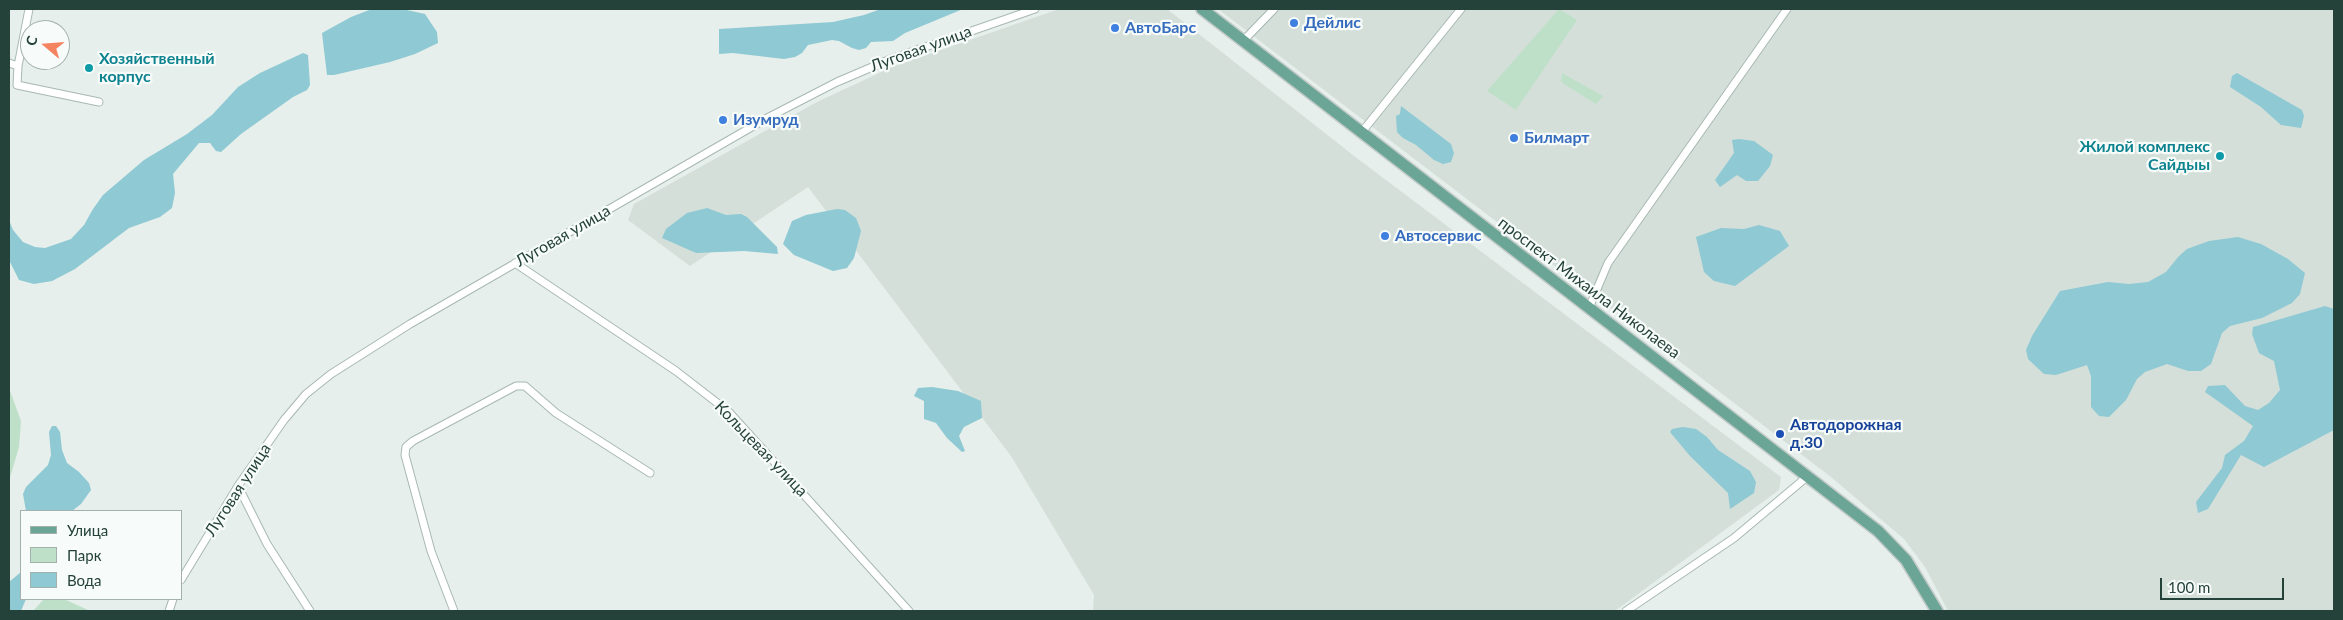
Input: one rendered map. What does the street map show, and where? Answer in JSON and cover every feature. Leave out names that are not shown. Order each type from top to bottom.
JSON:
[{"type":"main road","name":"проспект Михаила Николаева","points":[[1202,9],[1878,531],[1899,551],[1937,611]]},
{"type":"street","points":[[29,9],[18,66],[17,85],[99,102]]},
{"type":"street","name":"Луговая улица","points":[[182,578],[238,486],[284,420],[306,394],[331,374],[515,263],[769,117],[837,82],[891,59],[1035,9]]},
{"type":"street","points":[[1244,41],[1274,9]]},
{"type":"street","points":[[1361,133],[1461,9]]},
{"type":"street","points":[[1589,308],[1608,263],[1787,9]]},
{"type":"street","points":[[9,63],[18,66]]},
{"type":"street","name":"Кольцевая улица","points":[[515,263],[676,371],[729,412],[909,611]]},
{"type":"street","points":[[454,611],[431,551],[405,455],[406,447],[413,441],[516,386],[525,386],[556,413],[650,473]]},
{"type":"street","points":[[1626,611],[1734,538],[1808,476]]},
{"type":"street","points":[[238,486],[267,544],[310,611]]},
{"type":"shaded area","points":[[1059,9],[1167,9],[1358,159],[1781,477],[1779,490],[1615,611],[1093,611],[1094,595],[1011,456],[808,187],[690,266],[628,220],[634,204],[817,102],[892,67]]},
{"type":"shaded area","points":[[1218,9],[2334,9],[2334,611],[1948,611],[1925,567],[1904,539],[1831,477]]},
{"type":"green space","points":[[1559,9],[1577,20],[1516,110],[1487,91]]},
{"type":"green space","points":[[1562,73],[1603,96],[1596,104],[1561,82]]},
{"type":"green space","points":[[9,388],[21,421],[19,447],[9,481]]},
{"type":"green space","points":[[43,600],[66,600],[90,611],[33,611]]},
{"type":"water","points":[[372,9],[402,9],[425,14],[437,32],[438,43],[415,54],[390,62],[327,75],[322,33],[351,17]]},
{"type":"water","points":[[881,9],[963,9],[905,33],[893,41],[871,42],[866,48],[859,50],[832,40],[808,45],[802,53],[795,57],[784,59],[733,53],[719,54],[719,29],[833,22]]},
{"type":"water","points":[[303,53],[308,55],[310,85],[307,90],[293,97],[241,134],[221,152],[216,151],[210,143],[199,143],[173,174],[175,193],[172,208],[160,217],[129,228],[75,269],[52,281],[34,284],[19,280],[9,260],[9,220],[13,230],[23,242],[35,247],[45,248],[71,239],[84,225],[103,195],[144,160],[187,134],[212,115],[238,87],[260,73]]},
{"type":"water","points":[[2237,73],[2302,110],[2304,116],[2301,128],[2281,125],[2261,107],[2230,87],[2232,76]]},
{"type":"water","points":[[1401,106],[1451,144],[1454,153],[1451,162],[1443,164],[1434,160],[1397,132],[1396,116],[1400,114]]},
{"type":"water","points":[[1732,140],[1754,141],[1773,155],[1770,166],[1758,181],[1746,181],[1737,175],[1720,187],[1715,180],[1734,153]]},
{"type":"water","points":[[707,208],[726,215],[741,214],[747,217],[777,247],[778,254],[744,251],[696,253],[662,238],[666,229],[687,213]]},
{"type":"water","points":[[837,209],[845,210],[856,218],[861,231],[854,258],[847,268],[833,271],[794,255],[783,244],[792,221],[806,215]]},
{"type":"water","points":[[1759,225],[1780,231],[1789,246],[1735,286],[1714,281],[1704,272],[1696,237],[1721,228],[1744,229]]},
{"type":"water","points":[[2238,237],[2261,244],[2288,259],[2305,273],[2300,294],[2292,303],[2262,318],[2230,326],[2222,333],[2211,364],[2201,371],[2188,371],[2167,364],[2145,372],[2137,379],[2126,400],[2109,417],[2099,416],[2091,407],[2091,376],[2087,365],[2056,375],[2044,374],[2028,359],[2026,350],[2032,336],[2060,291],[2108,282],[2129,284],[2148,282],[2166,272],[2187,249],[2209,241]]},
{"type":"water","points":[[2325,306],[2334,309],[2334,430],[2264,467],[2241,455],[2208,509],[2198,513],[2196,502],[2222,468],[2225,455],[2244,441],[2253,426],[2205,392],[2208,386],[2225,385],[2245,406],[2258,410],[2269,403],[2280,390],[2274,361],[2259,353],[2252,334],[2253,327]]},
{"type":"water","points":[[932,387],[958,391],[981,401],[982,418],[964,427],[959,436],[965,451],[962,452],[947,438],[936,423],[924,419],[924,401],[914,396],[918,388]]},
{"type":"water","points":[[52,426],[56,426],[60,432],[62,450],[67,463],[89,483],[91,490],[81,504],[73,510],[26,510],[23,494],[26,487],[48,465],[51,455],[49,432]]},
{"type":"water","points":[[1683,427],[1696,429],[1707,437],[1718,450],[1750,471],[1756,482],[1754,493],[1730,509],[1728,493],[1690,456],[1670,432],[1672,429]]},
{"type":"water","points":[[20,573],[20,600],[26,600],[21,611],[9,611],[9,582]]},
{"type":"place","name":"Дейлис","points":[[1294,23]]},
{"type":"place","name":"АвтоБарс","points":[[1115,28]]},
{"type":"place","name":"Хозяйственный корпус","points":[[89,68]]},
{"type":"place","name":"Изумруд","points":[[723,120]]},
{"type":"place","name":"Билмарт","points":[[1514,138]]},
{"type":"place","name":"Жилой комплекс Сайдыы","points":[[2220,156]]},
{"type":"place","name":"Автосервис","points":[[1385,236]]},
{"type":"place","name":"Автодорожная д.30","points":[[1780,434]]}]
